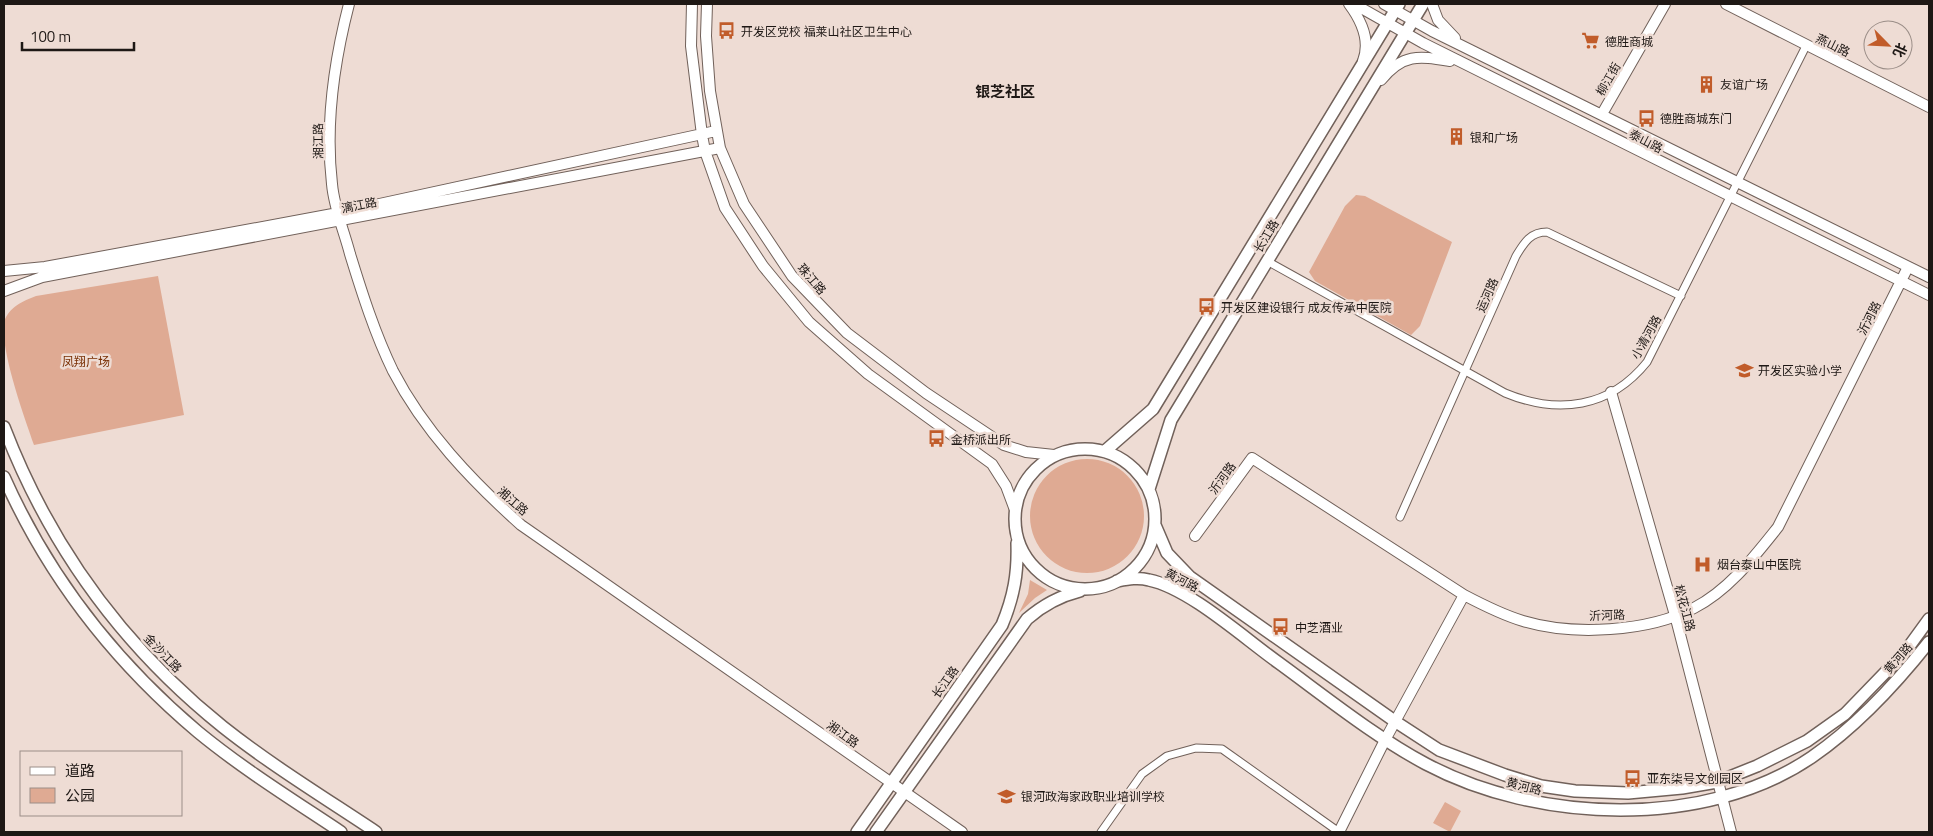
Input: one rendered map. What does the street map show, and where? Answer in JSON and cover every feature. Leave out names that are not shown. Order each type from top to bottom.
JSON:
[{"type":"main road","name":"湘江路","points":[[349,4],[342,29],[331,107],[332,185],[362,294],[394,371],[442,444],[483,491],[521,525],[962,832]]},
{"type":"main road","points":[[692,4],[691,46],[702,135],[705,152],[725,208],[763,266],[808,322],[868,374],[992,464],[1006,486],[1015,510]]},
{"type":"main road","name":"珠江路","points":[[707,4],[706,46],[716,131],[720,148],[744,204],[778,257],[822,310],[847,333],[918,388],[1004,445],[1026,452],[1054,455]]},
{"type":"main road","points":[[1349,4],[1359,18],[1366,45],[1360,67]]},
{"type":"main road","name":"泰山路","points":[[1354,4],[1386,24],[1462,63],[1929,295]]},
{"type":"main road","name":"泰山路","points":[[1384,4],[1397,7],[1413,21],[1929,277]]},
{"type":"main road","name":"长江路","points":[[1148,490],[1171,420],[1423,4]]},
{"type":"main road","points":[[1432,4],[1435,15],[1441,25],[1469,49]]},
{"type":"main road","name":"柳江街","points":[[1602,114],[1665,4]]},
{"type":"main road","name":"燕山路","points":[[1726,4],[1929,107]]},
{"type":"main road","name":"长江路","points":[[1105,451],[1153,409],[1397,7]]},
{"type":"main road","points":[[1367,96],[1393,67],[1411,57],[1462,63]]},
{"type":"main road","name":"漓江路","points":[[4,291],[42,277],[340,217],[716,131]]},
{"type":"main road","name":"漓江路","points":[[4,271],[45,267],[340,217],[720,148]]},
{"type":"main road","name":"沂河路","points":[[1195,536],[1252,458],[1464,595],[1487,608],[1524,621],[1558,628],[1642,626],[1694,608],[1719,591],[1749,564],[1778,527],[1908,267]]},
{"type":"main road","name":"松花江路","points":[[1611,392],[1675,615],[1731,832]]},
{"type":"main road","name":"金沙江路","points":[[4,428],[20,471],[51,529],[110,616],[148,658],[180,690],[224,727],[376,832]]},
{"type":"main road","points":[[876,832],[1027,619],[1040,608],[1065,595],[1089,589],[1117,581],[1134,568],[1144,556],[1155,525],[1148,490],[1135,469],[1115,455],[1105,451],[1081,448],[1054,455],[1030,474],[1018,495],[1015,510],[1016,533],[1022,550],[1030,562],[1048,578],[1074,588],[1089,589]]},
{"type":"main road","points":[[4,477],[15,502],[50,562],[86,616],[127,664],[167,705],[232,758],[342,832]]},
{"type":"main road","name":"黄河路","points":[[1155,525],[1167,553],[1190,577],[1396,722],[1440,750],[1541,786],[1575,791],[1628,793],[1682,788],[1717,782],[1756,766],[1807,741],[1844,714],[1905,652],[1929,619]]},
{"type":"main road","name":"长江路","points":[[857,832],[1002,624],[1014,595],[1017,577],[1016,533]]},
{"type":"main road","name":"黄河路","points":[[1117,581],[1134,578],[1150,580],[1194,602],[1385,740],[1428,765],[1498,793],[1539,804],[1574,809],[1631,809],[1680,805],[1722,798],[1763,783],[1810,758],[1844,732],[1881,698],[1929,642]]},
{"type":"main road","points":[[1339,832],[1385,740],[1464,595]]},
{"type":"street","name":"小清河路","points":[[1267,261],[1504,393],[1527,402],[1543,405],[1575,405],[1593,401],[1634,378],[1648,362],[1806,46]]},
{"type":"street","name":"运河路","points":[[1400,517],[1516,256],[1526,240],[1537,232],[1547,232],[1681,296]]},
{"type":"street","points":[[1101,832],[1142,774],[1167,756],[1196,748],[1222,749],[1339,832]]},
{"type":"green space","points":[[1356,195],[1365,196],[1452,242],[1420,326],[1411,335],[1315,281],[1309,272],[1345,206]]},
{"type":"green space","name":"凤翔广场","points":[[158,276],[184,415],[34,445],[9,366],[4,322],[9,312],[21,302],[36,296]]},
{"type":"green space","points":[[1087,459],[1109,463],[1119,468],[1135,484],[1140,494],[1144,516],[1140,538],[1135,548],[1119,564],[1109,569],[1087,573],[1065,569],[1055,564],[1039,548],[1034,538],[1030,516],[1034,494],[1039,484],[1055,468],[1065,463]]},
{"type":"green space","points":[[1030,580],[1047,590],[1019,613],[1028,594]]},
{"type":"green space","points":[[1445,802],[1461,811],[1450,832],[1433,823]]},
{"type":"place","name":"开发区党校 福莱山社区卫生中心","points":[[727,31]]},
{"type":"place","name":"德胜商城","points":[[1591,41]]},
{"type":"place","name":"友谊广场","points":[[1706,84]]},
{"type":"place","name":"德胜商城东门","points":[[1646,118]]},
{"type":"place","name":"银和广场","points":[[1456,137]]},
{"type":"place","name":"开发区建设银行 成友传承中医院","points":[[1207,307]]},
{"type":"place","name":"开发区实验小学","points":[[1744,370]]},
{"type":"place","name":"金桥派出所","points":[[937,439]]},
{"type":"place","name":"烟台泰山中医院","points":[[1703,564]]},
{"type":"place","name":"中芝酒业","points":[[1281,627]]},
{"type":"place","name":"亚东柒号文创园区","points":[[1633,778]]},
{"type":"place","name":"银河政海家政职业培训学校","points":[[1007,796]]},
{"type":"district","name":"银芝社区","points":[[1005,91]]}]
